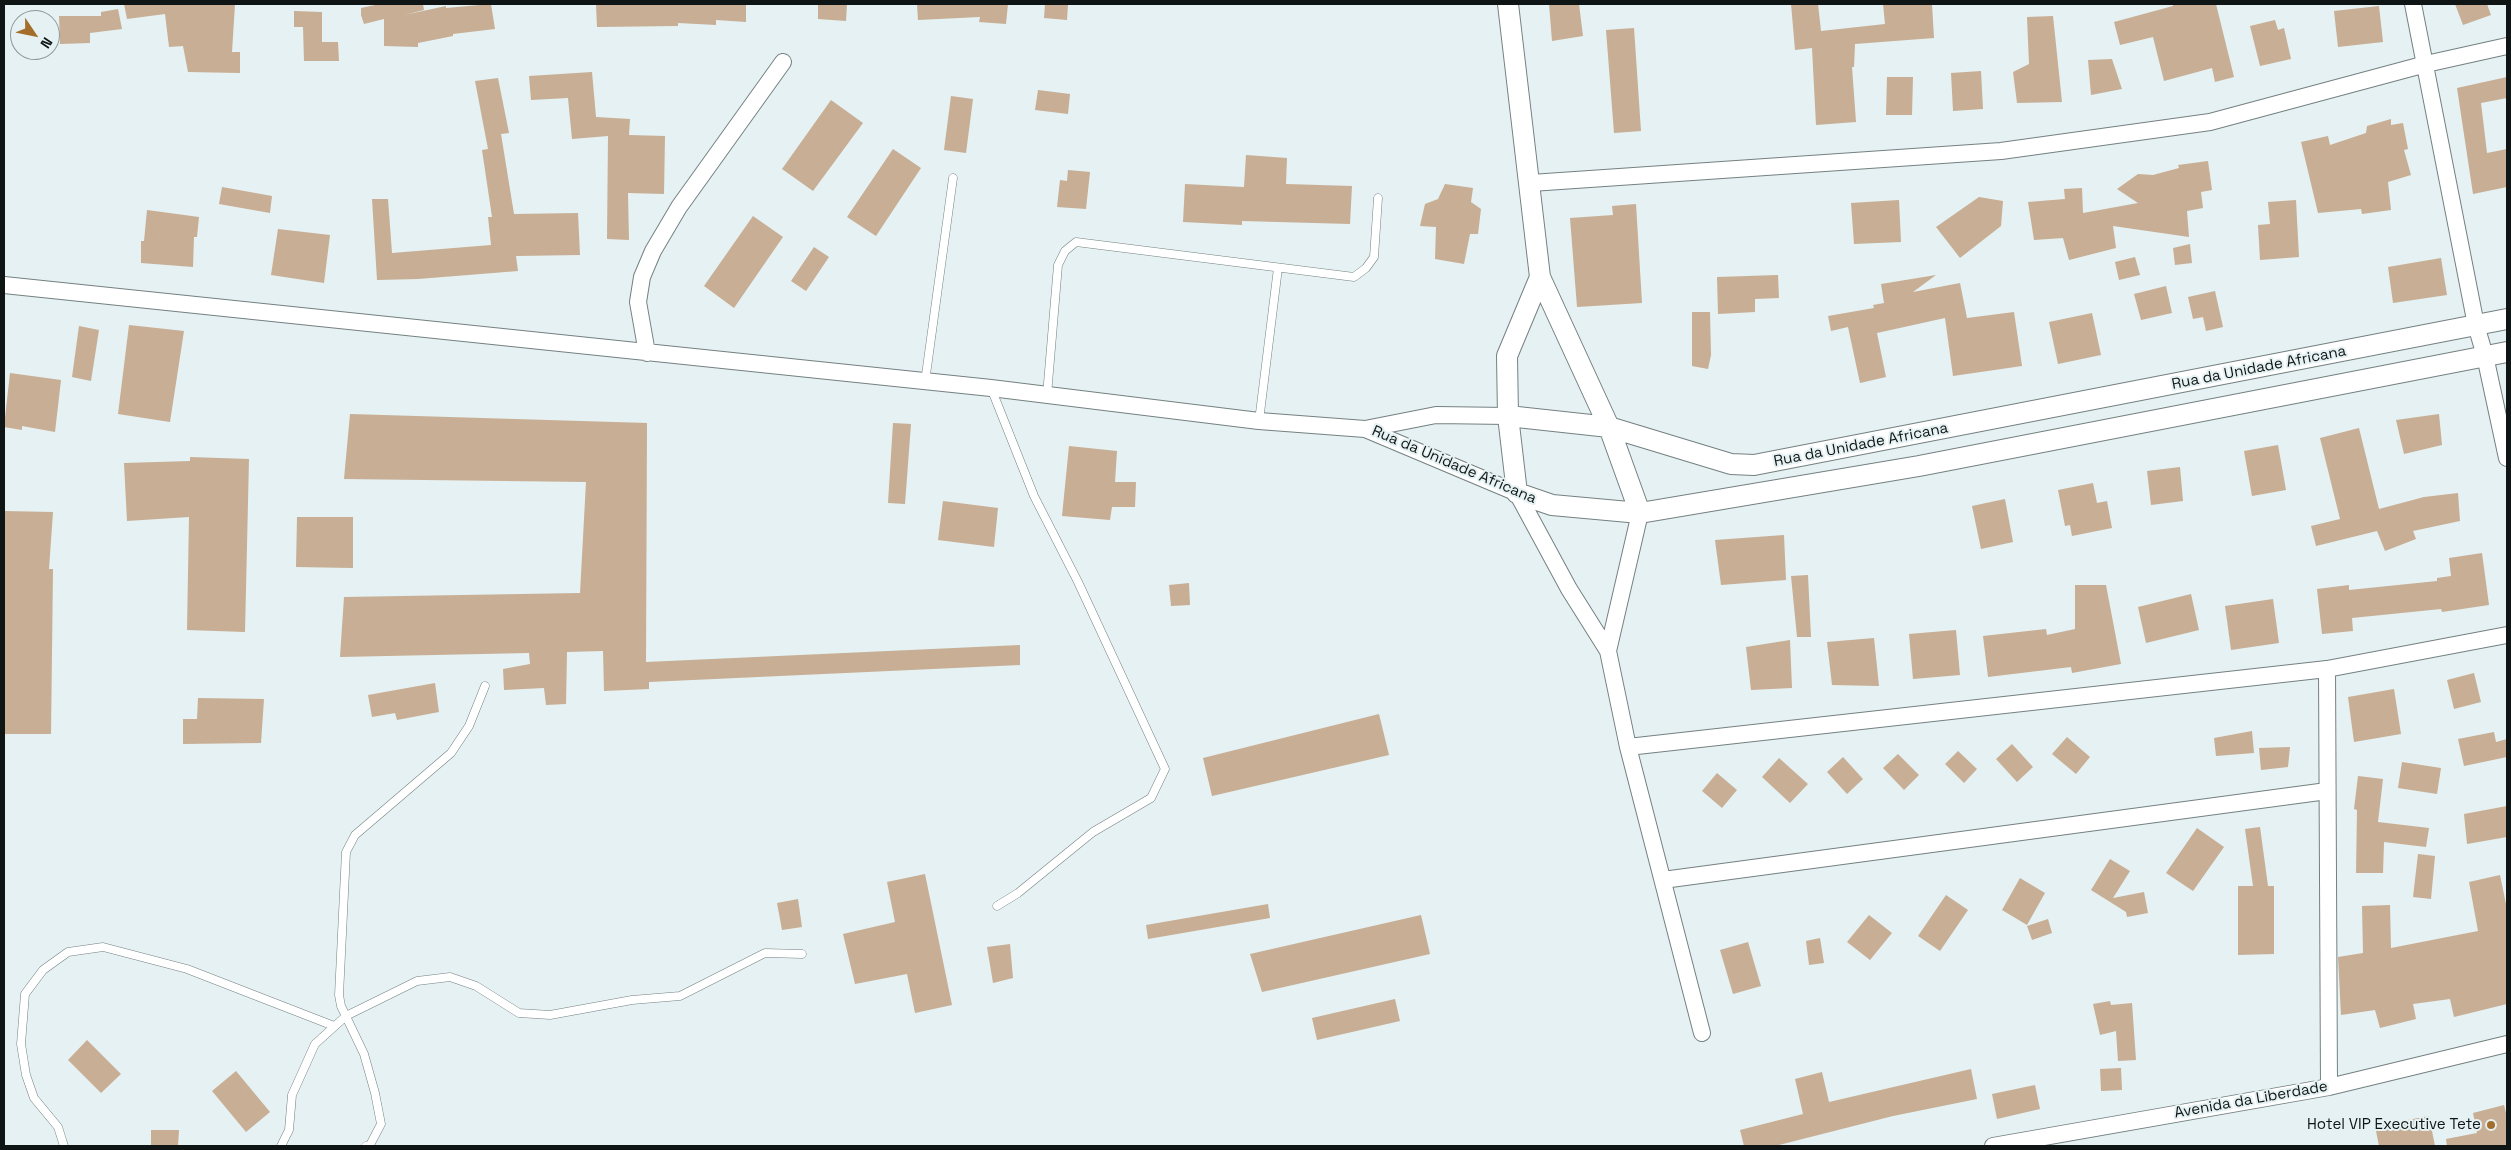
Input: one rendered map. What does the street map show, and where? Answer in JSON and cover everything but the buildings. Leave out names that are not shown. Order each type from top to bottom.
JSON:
[{"type":"street","points":[[1508,4],[1531,183],[1540,277],[1609,427],[1640,513],[1608,650]]},
{"type":"street","points":[[2413,4],[2476,325],[2485,356],[2507,458]]},
{"type":"street","points":[[1531,183],[2002,151],[2210,122],[2426,64],[2507,46]]},
{"type":"street","points":[[647,353],[638,302],[642,277],[653,252],[679,207],[783,62]]},
{"type":"street","points":[[1540,277],[1507,356],[1508,416],[1517,493],[1568,589],[1608,650],[1628,747],[1664,880],[1702,1034]]},
{"type":"street","points":[[4,285],[991,388],[1259,421],[1365,429]]},
{"type":"street","name":"Rua da Unidade Africana","points":[[1365,429],[1436,414],[1508,416],[1609,427],[1731,464],[1754,466],[2507,320]]},
{"type":"street","name":"Rua da Unidade Africana","points":[[1365,429],[1517,493],[1552,505],[1640,513],[1920,466],[2507,352]]},
{"type":"street","points":[[1628,747],[2328,669],[2507,635]]},
{"type":"street","points":[[2328,669],[2329,1087]]},
{"type":"street","points":[[1664,880],[2327,791]]},
{"type":"street","name":"Avenida da Liberdade","points":[[1993,1146],[2329,1087],[2507,1044]]},
{"type":"lane","points":[[925,382],[953,178]]},
{"type":"lane","points":[[1047,395],[1058,265],[1065,251],[1076,242],[1354,276],[1366,268],[1374,257],[1378,198]]},
{"type":"lane","points":[[1259,421],[1278,268]]},
{"type":"lane","points":[[991,388],[1034,496],[1078,582],[1165,770],[1151,798],[1094,832],[1018,892],[997,906]]},
{"type":"lane","points":[[366,1146],[370,1144],[381,1124],[376,1092],[364,1054],[340,1006],[339,995],[346,852],[355,835],[451,754],[469,726],[485,686]]},
{"type":"lane","points":[[64,1146],[58,1127],[34,1098],[26,1075],[21,1044],[24,994],[43,970],[68,952],[103,947],[187,968],[334,1026]]},
{"type":"lane","points":[[281,1146],[289,1130],[292,1095],[315,1044],[346,1016],[417,981],[450,977],[476,986],[519,1013],[550,1015],[632,1000],[680,996],[765,953],[802,954]]},
{"type":"place","name":"Hotel VIP Executive Tete","points":[[2491,1125]]}]
